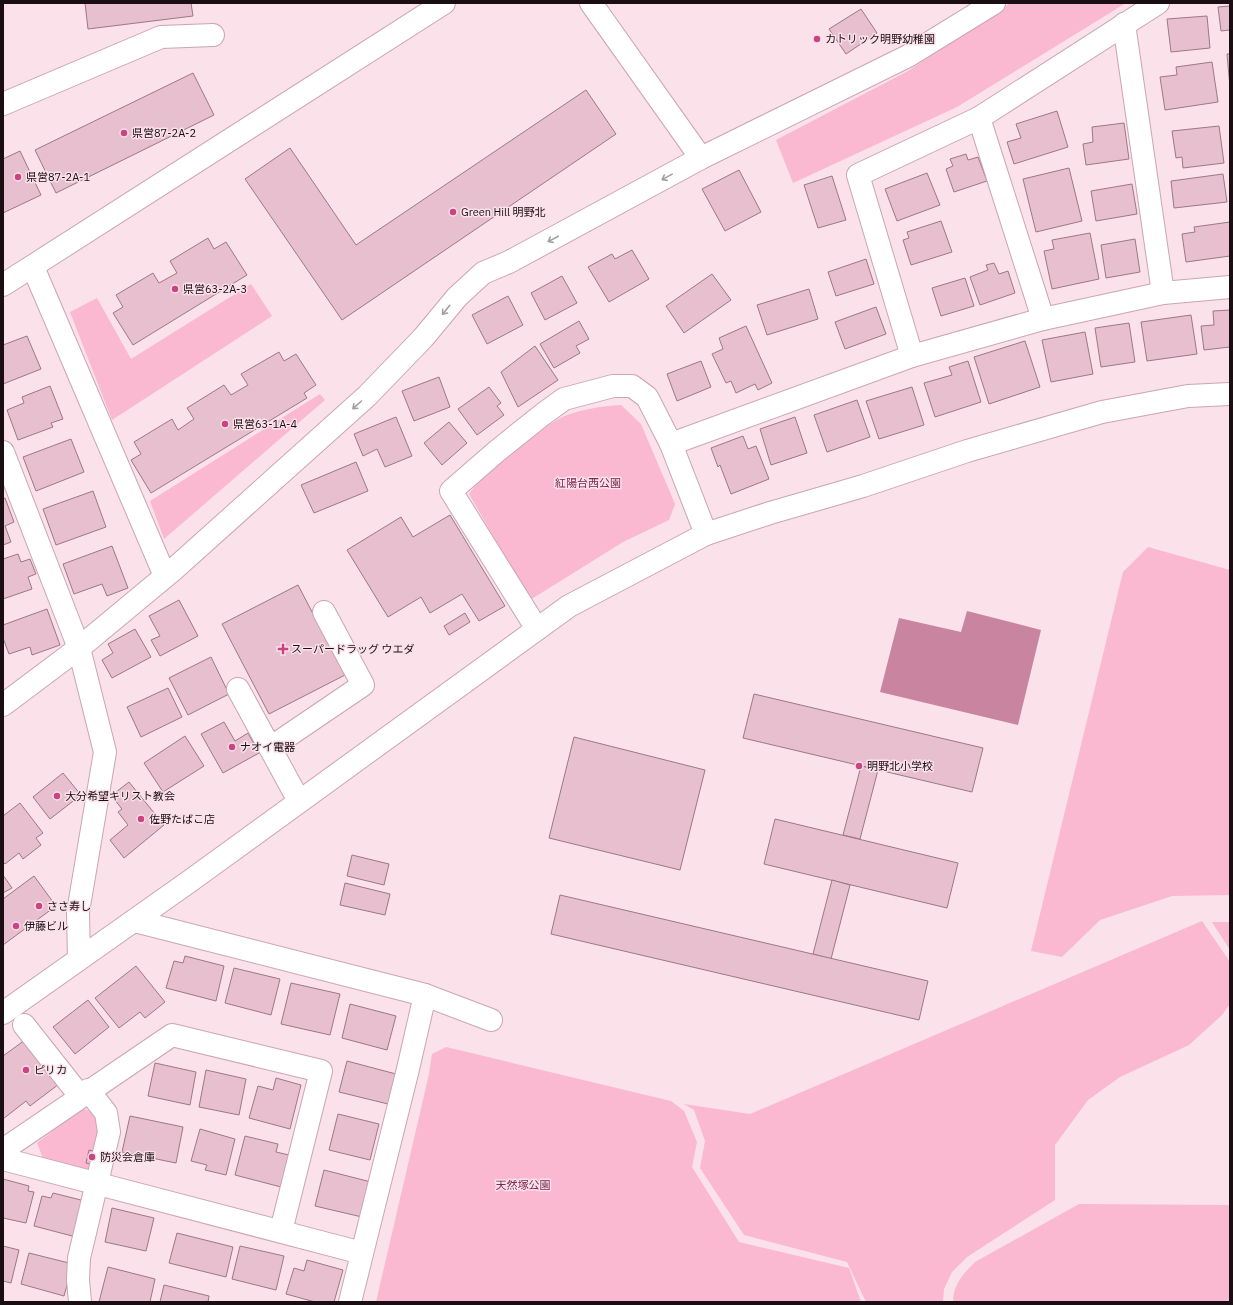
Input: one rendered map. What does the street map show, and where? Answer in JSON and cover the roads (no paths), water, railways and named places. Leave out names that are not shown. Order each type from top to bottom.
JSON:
[{"type":"street","points":[[3,285],[444,3]]},
{"type":"street","points":[[591,3],[701,158]]},
{"type":"street","points":[[3,705],[79,648],[165,576],[367,396],[423,338],[457,297],[483,273],[516,259],[701,158],[908,56],[994,3]]},
{"type":"street","points":[[912,356],[858,175],[979,118],[1158,3]]},
{"type":"street","points":[[1124,24],[1163,293]]},
{"type":"street","points":[[3,104],[161,37],[213,35]]},
{"type":"street","points":[[979,118],[1043,319]]},
{"type":"street","points":[[33,267],[165,576]]},
{"type":"street","points":[[671,444],[912,356],[1043,319],[1163,293],[1230,287]]},
{"type":"street","points":[[537,629],[451,492],[497,451],[564,399],[613,386],[632,386],[647,397],[671,444],[706,534]]},
{"type":"street","points":[[7,1003],[79,959],[135,921],[569,606],[706,534],[770,513],[863,486],[968,451],[1102,412],[1188,396],[1230,394]]},
{"type":"street","points":[[3,452],[79,648],[105,752],[78,912],[79,959]]},
{"type":"street","points":[[270,748],[363,685],[324,612]]},
{"type":"street","points":[[238,689],[299,801]]},
{"type":"street","points":[[135,921],[425,995],[491,1020]]},
{"type":"street","points":[[350,1302],[425,995]]},
{"type":"street","points":[[24,1025],[84,1093],[106,1113],[109,1132],[98,1184],[79,1258],[78,1280],[80,1302]]},
{"type":"street","points":[[3,1150],[84,1093],[172,1035],[321,1071],[281,1232]]},
{"type":"street","points":[[3,1159],[362,1253]]},
{"type":"place","name":"カトリック明野幼稚園","points":[[817,39]]},
{"type":"place","name":"県営87-2A-2","points":[[124,133]]},
{"type":"place","name":"県営87-2A-1","points":[[18,177]]},
{"type":"place","name":"Green Hill 明野北","points":[[453,212]]},
{"type":"place","name":"県営63-2A-3","points":[[175,289]]},
{"type":"place","name":"県営63-1A-4","points":[[225,424]]},
{"type":"place","name":"スーパードラッグ ウエダ","points":[[283,649]]},
{"type":"place","name":"ナオイ電器","points":[[232,747]]},
{"type":"place","name":"明野北小学校","points":[[859,766]]},
{"type":"place","name":"大分希望キリスト教会","points":[[57,796]]},
{"type":"place","name":"佐野たばこ店","points":[[141,819]]},
{"type":"place","name":"ささ寿し","points":[[39,906]]},
{"type":"place","name":"伊藤ビル","points":[[16,926]]},
{"type":"place","name":"ピリカ","points":[[26,1070]]},
{"type":"place","name":"防災会倉庫","points":[[92,1157]]},
{"type":"park label","name":"紅陽台西公園","points":[[588,483]]},
{"type":"park label","name":"天然塚公園","points":[[523,1185]]}]
